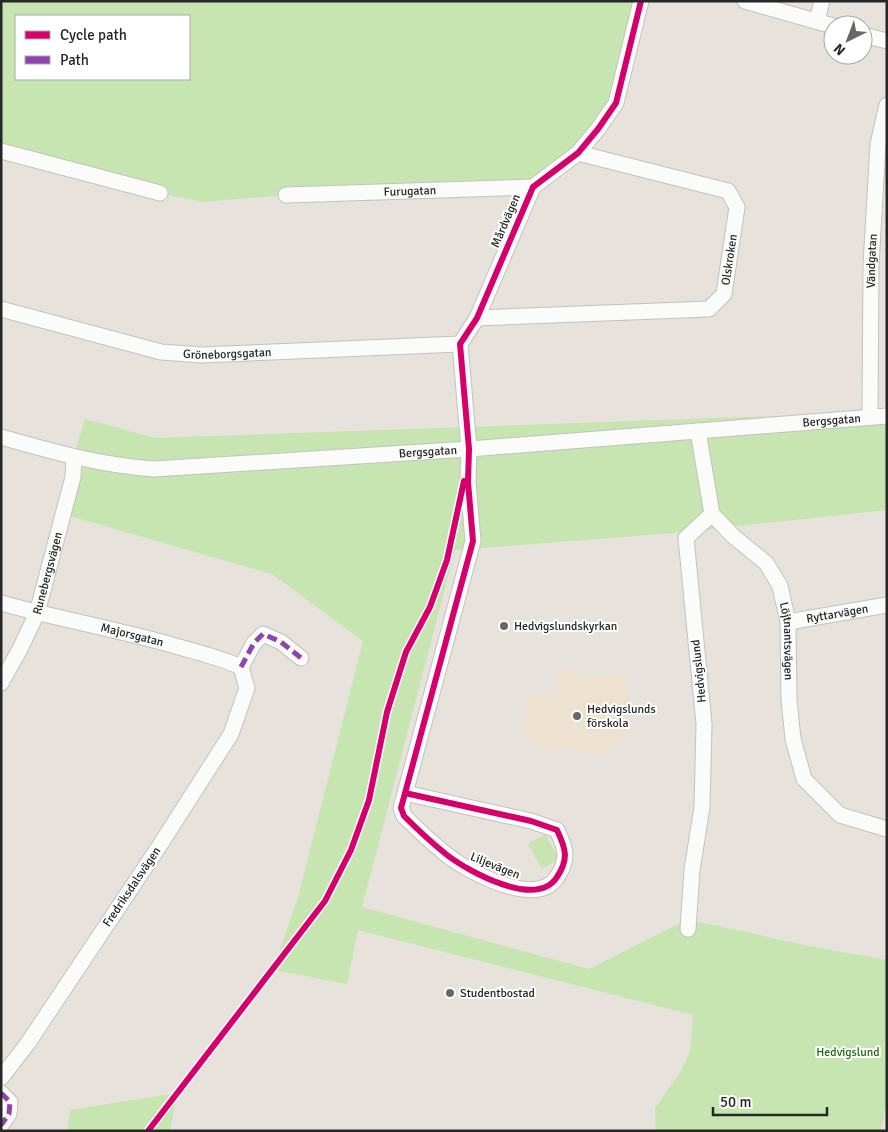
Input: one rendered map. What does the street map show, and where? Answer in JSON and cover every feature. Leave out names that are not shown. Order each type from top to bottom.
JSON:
[{"type":"street","name":"Mårdvägen","points":[[460,344],[477,318],[533,187],[578,153],[616,103],[641,1]]},
{"type":"street","points":[[745,1],[823,24]]},
{"type":"street","points":[[817,22],[822,1]]},
{"type":"street","points":[[873,37],[887,41]]},
{"type":"street","name":"Vändgatan","points":[[870,417],[872,256],[878,144],[887,105]]},
{"type":"street","points":[[1,151],[160,193]]},
{"type":"street","name":"Olskroken","points":[[477,318],[709,309],[724,294],[737,207],[728,191],[578,153]]},
{"type":"street","name":"Furugatan","points":[[286,195],[533,187]]},
{"type":"street","name":"Gröneborgsgatan","points":[[1,309],[161,352],[202,355],[460,344]]},
{"type":"street","points":[[460,344],[469,449]]},
{"type":"street","name":"Bergsgatan","points":[[1,437],[74,458],[111,465],[154,469],[469,449],[887,416]]},
{"type":"street","points":[[698,431],[712,514]]},
{"type":"street","name":"Liljevägen","points":[[406,793],[531,821],[556,830],[565,846],[565,865],[554,883],[538,890],[511,887],[471,871],[447,855],[404,816],[401,808],[473,541],[468,482],[469,449]]},
{"type":"street","name":"Runebergsvägen","points":[[1,683],[37,613],[73,477],[74,458]]},
{"type":"street","name":"Löjtnantsvägen","points":[[712,514],[733,536],[766,563],[780,586],[788,622],[789,700],[793,739],[804,779],[840,815],[887,828]]},
{"type":"street","name":"Hedvigslund","points":[[688,929],[692,870],[702,807],[704,724],[686,538],[712,514]]},
{"type":"street","name":"Majorsgatan","points":[[1,603],[138,636],[225,660],[241,668]]},
{"type":"street","name":"Ryttarvägen","points":[[788,622],[887,605]]},
{"type":"street","points":[[241,668],[254,643],[263,634],[281,642],[302,658]]},
{"type":"street","name":"Fredriksdalsvägen","points":[[1,1078],[28,1043],[160,846],[231,734],[247,688],[241,668]]},
{"type":"street","points":[[1,1093],[10,1102],[9,1114],[1,1125]]},
{"type":"shaded area","name":"Hedvigslunds förskola","points":[[559,668],[570,668],[579,677],[625,673],[629,733],[605,755],[532,745],[522,733],[530,693],[554,698]]},
{"type":"green space","points":[[1,1],[641,1],[616,103],[598,129],[533,187],[286,195],[202,202],[160,193],[1,149]]},
{"type":"green space","points":[[887,412],[887,510],[674,533],[455,550],[362,907],[589,969],[676,925],[700,922],[809,946],[887,960],[887,1102],[880,1131],[656,1131],[655,1108],[681,1071],[690,1052],[693,1015],[358,930],[347,984],[273,970],[299,894],[363,641],[272,574],[63,514],[55,516],[85,419],[156,438]]},
{"type":"green space","points":[[545,834],[559,859],[542,869],[528,844]]},
{"type":"green space","points":[[177,1093],[170,1131],[67,1131],[70,1110]]},
{"type":"marked path","points":[[241,667],[254,643],[263,634],[281,642],[301,658]]},
{"type":"marked path","points":[[1,1093],[10,1102],[9,1114],[1,1125]]},
{"type":"cycle path","points":[[405,793],[531,821],[557,830],[565,854],[561,871],[547,886],[534,889],[519,889],[486,878],[447,855],[404,816],[401,808],[473,541],[468,482],[469,449],[460,344],[477,318],[533,187],[578,153],[616,103],[641,1]]},
{"type":"cycle path","points":[[148,1131],[325,901],[351,850],[369,800],[387,712],[406,652],[430,607],[447,560],[464,481]]},
{"type":"place","name":"Hedvigslundskyrkan","points":[[504,626]]},
{"type":"place","name":"Hedvigslunds förskola","points":[[577,716]]},
{"type":"place","name":"Studentbostad","points":[[450,993]]}]
